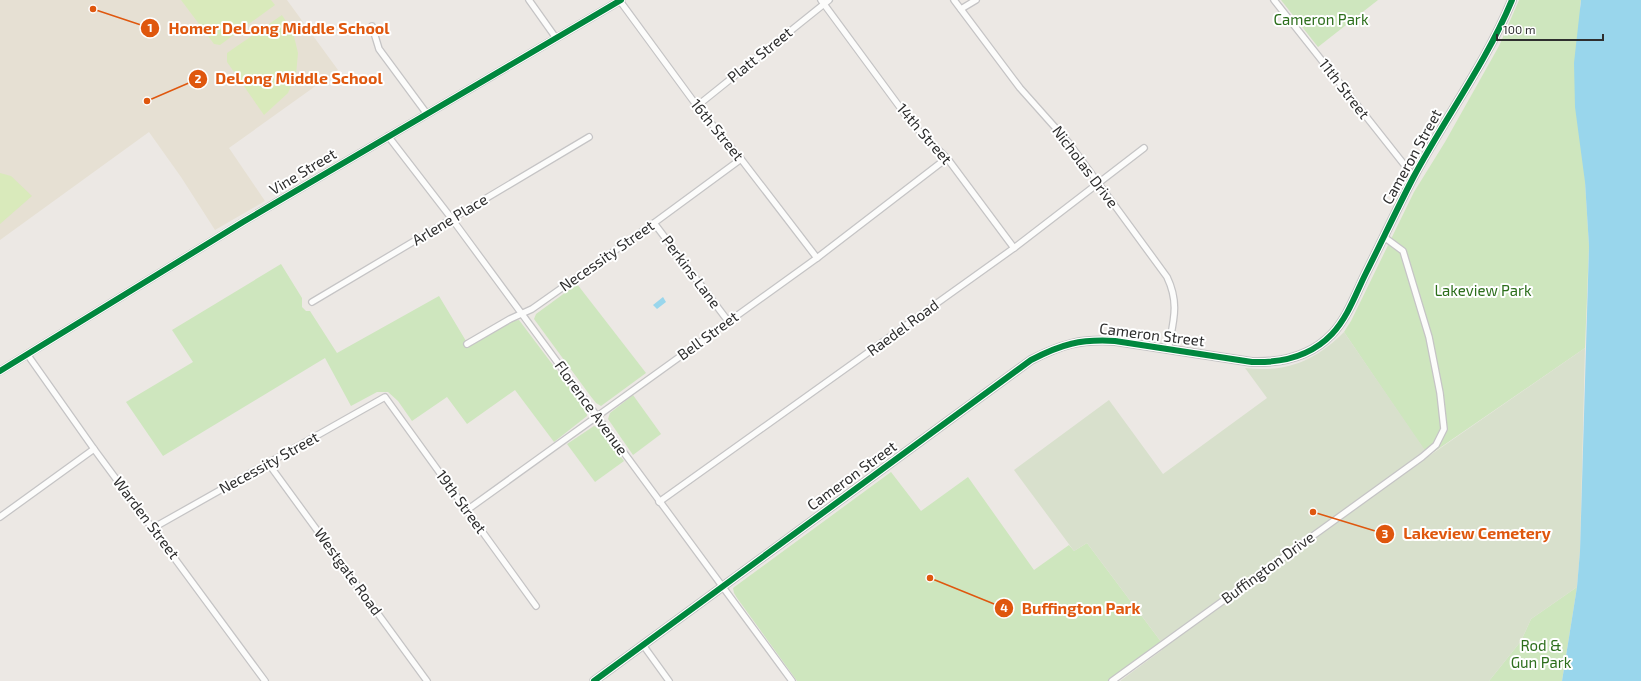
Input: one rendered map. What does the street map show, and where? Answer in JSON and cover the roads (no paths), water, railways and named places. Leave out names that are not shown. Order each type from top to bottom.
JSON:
[{"type":"main road","name":"Cameron Street","points":[[594,681],[1037,358],[1054,349],[1078,342],[1095,340],[1115,341],[1252,362],[1264,362],[1293,358],[1306,353],[1320,344],[1332,334],[1341,323],[1414,177],[1477,70],[1500,28],[1512,0]]},
{"type":"street","points":[[529,0],[556,38]]},
{"type":"street","name":"Vine Street","points":[[0,371],[243,222],[620,0]]},
{"type":"street","name":"16th Street","points":[[620,0],[697,106],[741,159],[816,258]]},
{"type":"street","name":"Platt Street","points":[[697,106],[822,2],[829,0]]},
{"type":"street","name":"Nicholas Drive","points":[[954,0],[1020,88],[1032,103],[1055,126],[1099,183],[1167,277],[1172,288],[1175,301],[1168,350]]},
{"type":"street","points":[[961,9],[976,0]]},
{"type":"street","name":"11th Street","points":[[1274,0],[1414,177]]},
{"type":"street","name":"14th Street","points":[[822,2],[913,125],[947,158],[1014,248]]},
{"type":"street","points":[[372,26],[379,49],[427,114]]},
{"type":"street","name":"Florence Avenue","points":[[388,136],[452,219],[792,681]]},
{"type":"street","name":"Arlene Place","points":[[312,302],[589,137]]},
{"type":"street","name":"Raedel Road","points":[[660,502],[1014,248],[1144,148]]},
{"type":"street","name":"Bell Street","points":[[467,510],[816,258],[947,158]]},
{"type":"street","name":"Necessity Street","points":[[467,344],[508,320],[532,310],[741,159]]},
{"type":"street","name":"Perkins Lane","points":[[654,223],[728,321]]},
{"type":"street","name":"Buffington Drive","points":[[1112,681],[1422,457],[1436,445],[1444,429],[1440,393],[1429,337],[1403,251],[1384,237]]},
{"type":"street","name":"Warden Street","points":[[27,354],[94,449],[171,551],[265,681]]},
{"type":"street","name":"Necessity Street","points":[[153,528],[385,397]]},
{"type":"street","name":"19th Street","points":[[385,397],[536,606]]},
{"type":"street","points":[[0,517],[94,449]]},
{"type":"street","name":"Westgate Road","points":[[268,463],[427,681]]},
{"type":"street","points":[[643,645],[669,681]]},
{"type":"water","points":[[1581,0],[1641,0],[1641,681],[1562,681],[1577,587],[1580,551],[1589,246],[1585,182],[1575,107],[1574,63]]},
{"type":"water","points":[[663,297],[666,302],[657,309],[653,305]]},
{"type":"place","name":"Homer DeLong Middle School","points":[[93,9]]},
{"type":"place","name":"DeLong Middle School","points":[[147,101]]},
{"type":"place","name":"Lakeview Cemetery","points":[[1313,512]]},
{"type":"place","name":"Buffington Park","points":[[930,578]]},
{"type":"park label","name":"Cameron Park","points":[[1321,20]]},
{"type":"park label","name":"Lakeview Park","points":[[1483,291]]},
{"type":"park label","name":"Rod & Gun Park","points":[[1541,654]]}]
